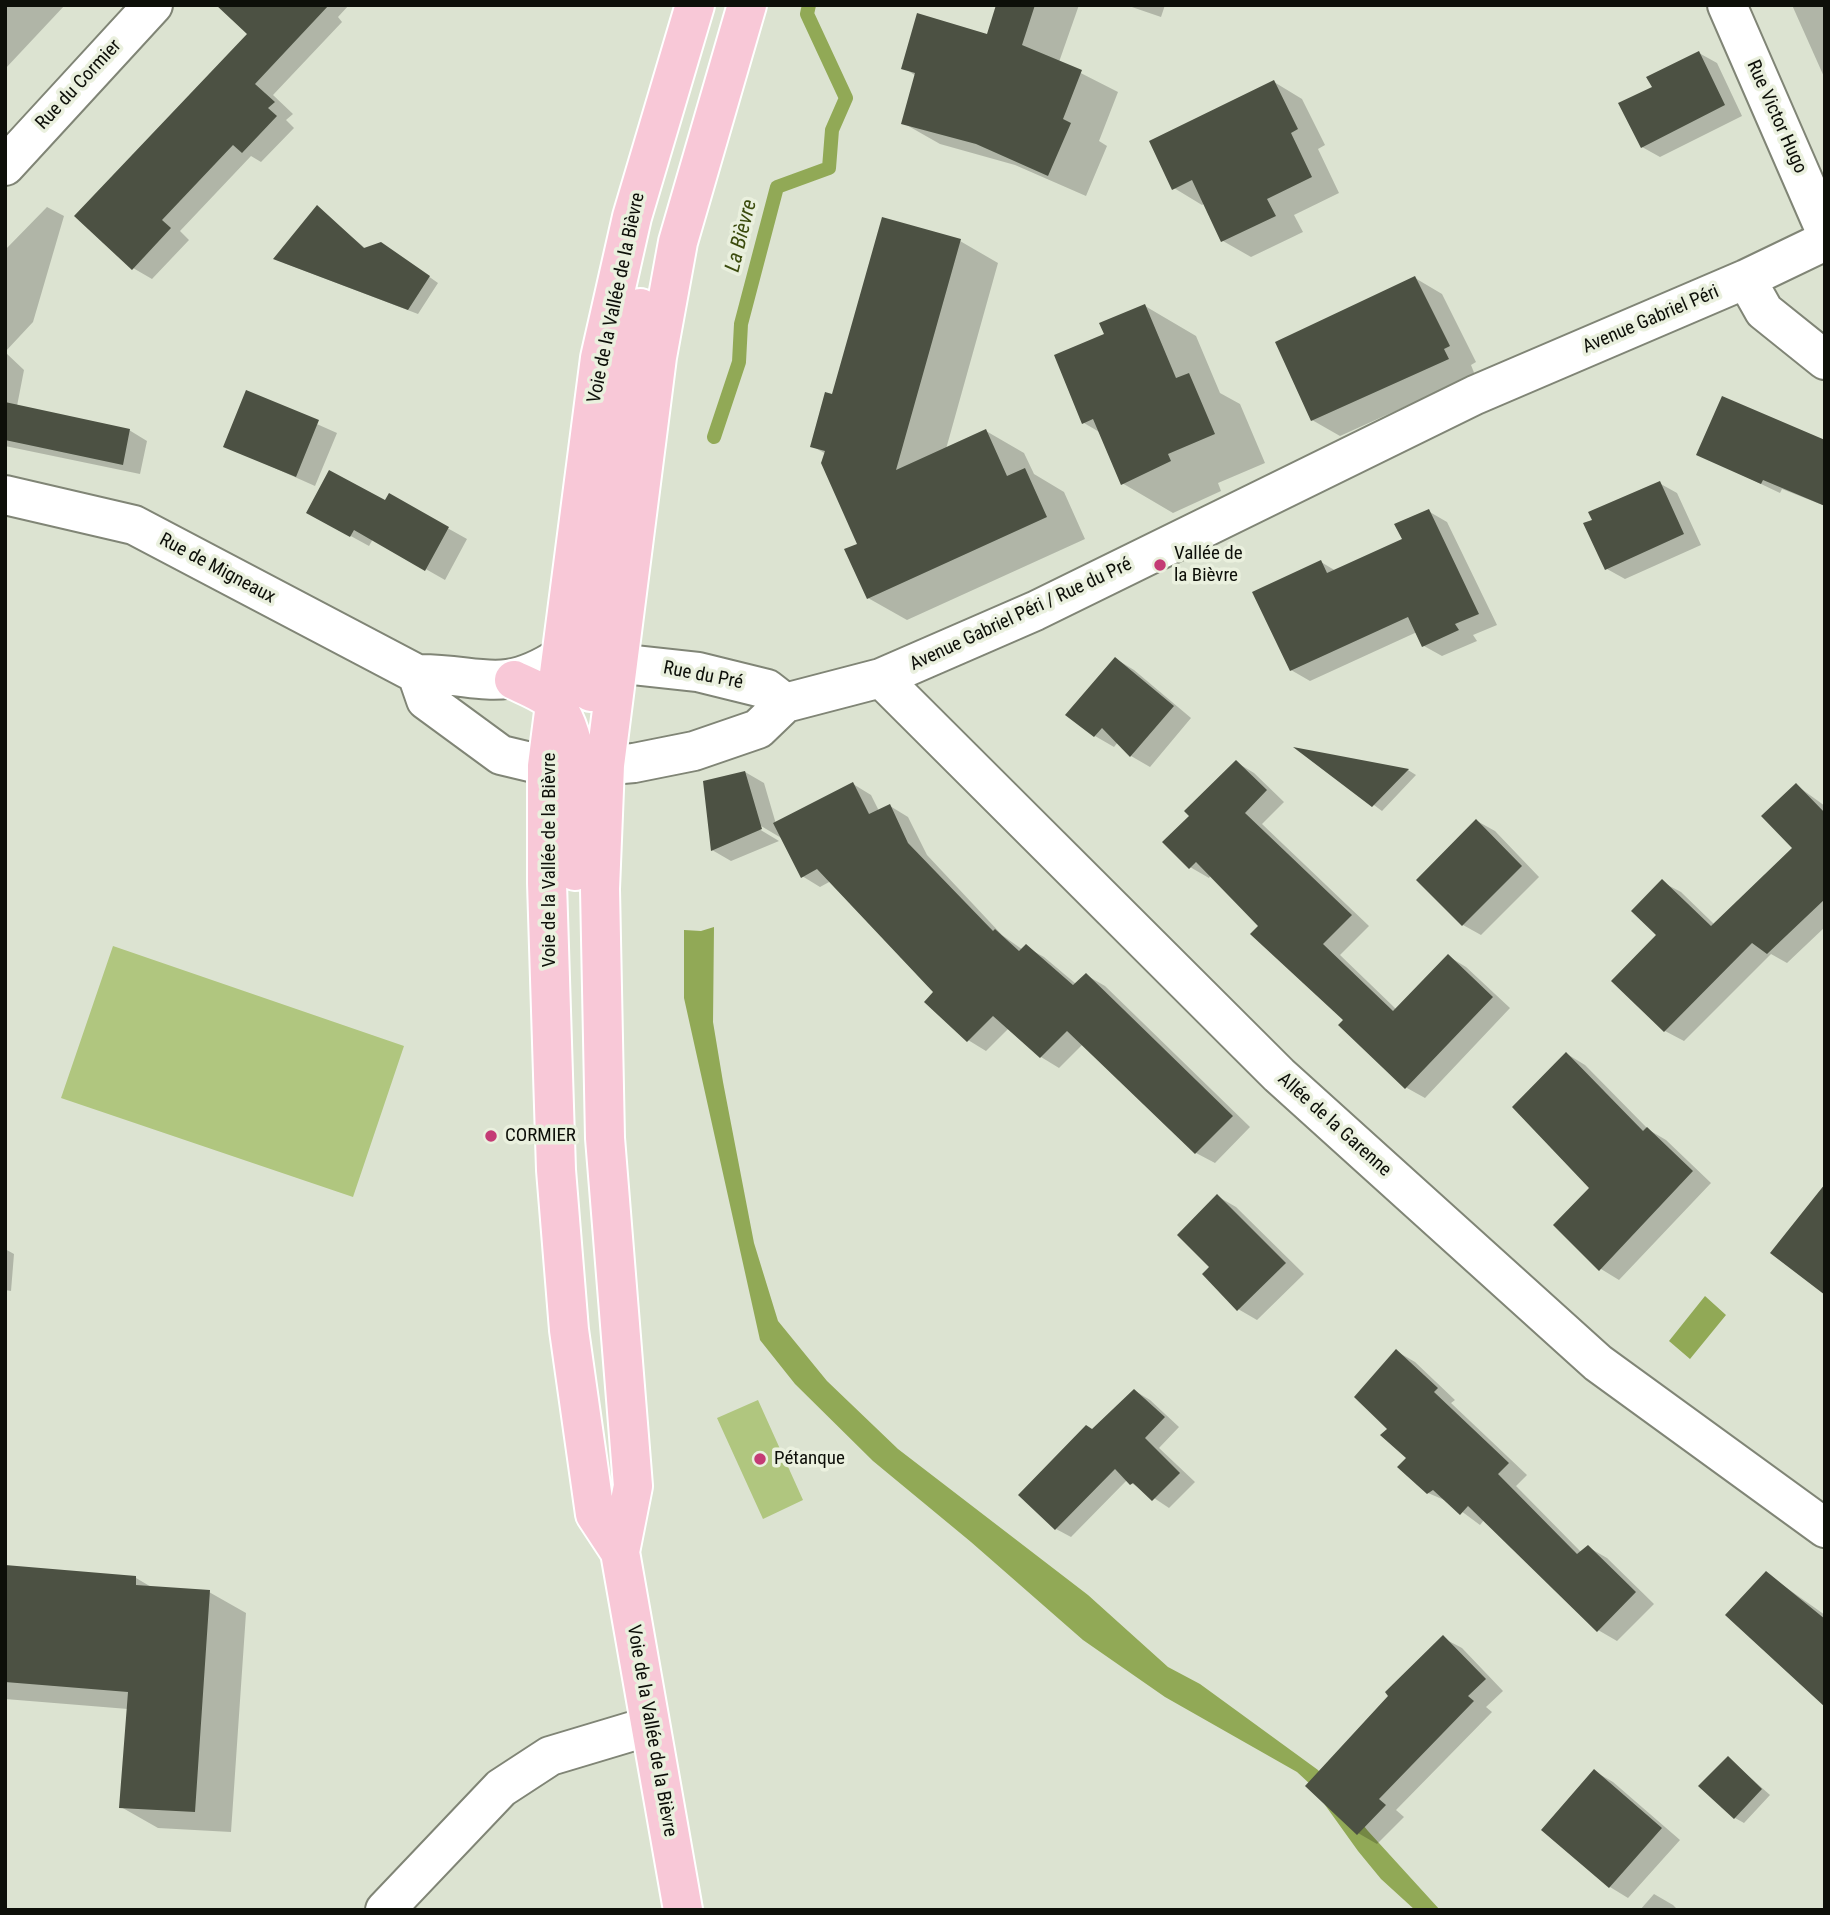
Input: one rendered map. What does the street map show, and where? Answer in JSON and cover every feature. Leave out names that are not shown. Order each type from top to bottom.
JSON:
[{"type":"main road","name":"Voie de la Vallée de la Bièvre","points":[[589,660],[600,358],[632,218],[695,5]]},
{"type":"main road","name":"Voie de la Vallée de la Bièvre","points":[[683,1910],[621,1552],[633,1486],[605,1138],[600,889],[591,765],[554,703],[589,660],[657,357],[678,242],[747,5]]},
{"type":"main road","points":[[589,660],[591,765]]},
{"type":"main road","points":[[514,680],[554,703]]},
{"type":"main road","name":"Voie de la Vallée de la Bièvre","points":[[591,765],[547,883],[556,1170],[569,1330],[595,1514],[621,1552]]},
{"type":"street","name":"Rue du Cormier","points":[[5,166],[153,5]]},
{"type":"street","name":"Rue Victor Hugo","points":[[1727,5],[1825,230]]},
{"type":"street","name":"Avenue Gabriel Péri","points":[[1475,395],[1746,279],[1825,241]]},
{"type":"street","points":[[1746,279],[1764,311],[1825,360]]},
{"type":"street","name":"Avenue Gabriel Péri / Rue du Pré","points":[[785,704],[881,678],[1081,590],[1475,395]]},
{"type":"street","name":"Rue de Migneaux","points":[[5,495],[134,525],[417,674],[453,673],[485,682],[514,680],[541,670],[589,660]]},
{"type":"street","name":"Rue du Pré","points":[[589,660],[698,672],[767,689],[785,704]]},
{"type":"street","points":[[417,674],[426,700],[501,755],[591,765],[694,751],[758,729],[785,704]]},
{"type":"street","name":"Allée de la Garenne","points":[[881,678],[1279,1075],[1598,1363],[1825,1528]]},
{"type":"street","points":[[385,1910],[501,1788],[550,1756],[650,1726]]},
{"type":"shaded area","points":[[714,927],[713,1022],[754,1243],[778,1321],[827,1381],[898,1449],[1088,1595],[1168,1667],[1200,1684],[1318,1770],[1368,1831],[1440,1910],[1415,1910],[1381,1879],[1310,1784],[1297,1772],[1165,1697],[1083,1640],[873,1461],[795,1384],[760,1340],[684,998],[684,930],[701,931]]},
{"type":"shaded area","points":[[113,946],[404,1046],[353,1197],[61,1098]]},
{"type":"shaded area","points":[[1705,1296],[1726,1315],[1690,1359],[1669,1341]]},
{"type":"shaded area","name":"Pétanque","points":[[758,1400],[803,1500],[763,1519],[717,1418]]},
{"type":"building","points":[[216,5],[329,5],[255,84],[275,102],[268,108],[277,116],[242,153],[233,145],[162,220],[171,228],[132,270],[74,216],[247,34]]},
{"type":"building","points":[[996,5],[1035,5],[1022,45],[1082,70],[1063,119],[1071,123],[1048,176],[976,144],[901,124],[915,73],[901,69],[917,13],[987,34]]},
{"type":"building","points":[[1699,51],[1725,105],[1641,148],[1618,103],[1652,87],[1646,77]]},
{"type":"building","points":[[1274,80],[1298,129],[1291,133],[1312,177],[1267,199],[1276,216],[1221,242],[1192,180],[1172,190],[1149,141]]},
{"type":"building","points":[[317,205],[364,248],[381,242],[430,276],[408,310],[273,259]]},
{"type":"building","points":[[882,217],[961,239],[896,470],[986,429],[1007,476],[1025,468],[1047,517],[867,599],[844,549],[857,544],[821,463],[825,451],[810,447],[825,392],[832,394]]},
{"type":"building","points":[[1415,276],[1450,346],[1444,349],[1449,359],[1311,421],[1275,342]]},
{"type":"building","points":[[1145,304],[1176,378],[1189,373],[1215,434],[1168,454],[1171,461],[1121,485],[1093,419],[1082,424],[1054,355],[1104,334],[1099,323]]},
{"type":"building","points":[[246,390],[319,420],[296,477],[223,447]]},
{"type":"building","points":[[1722,396],[1825,440],[1825,506],[1763,480],[1761,484],[1696,455]]},
{"type":"building","points":[[5,402],[130,429],[123,465],[5,440]]},
{"type":"building","points":[[329,470],[385,500],[389,493],[449,527],[425,571],[354,530],[350,537],[306,513]]},
{"type":"building","points":[[1660,481],[1684,534],[1605,570],[1583,523],[1592,520],[1588,512]]},
{"type":"building","points":[[1429,509],[1479,614],[1455,624],[1459,630],[1422,647],[1408,617],[1290,671],[1252,592],[1321,560],[1327,573],[1402,539],[1394,524]]},
{"type":"building","points":[[1115,657],[1174,706],[1130,757],[1102,728],[1094,737],[1065,715]]},
{"type":"building","points":[[1293,747],[1409,769],[1372,807]]},
{"type":"building","points":[[1236,760],[1267,790],[1245,813],[1352,915],[1323,944],[1393,1011],[1448,954],[1493,997],[1405,1089],[1338,1025],[1343,1020],[1250,934],[1258,926],[1196,862],[1189,869],[1162,842],[1189,816],[1184,811]]},
{"type":"building","points":[[745,771],[762,829],[711,851],[703,781]]},
{"type":"building","points":[[853,782],[869,814],[890,804],[908,843],[993,931],[995,929],[1019,951],[1026,944],[1073,985],[1086,973],[1233,1116],[1195,1154],[1067,1031],[1040,1058],[993,1016],[967,1042],[924,1002],[933,992],[817,869],[801,878],[773,823]]},
{"type":"building","points":[[1796,783],[1825,813],[1825,899],[1767,954],[1752,943],[1664,1032],[1611,981],[1656,935],[1631,911],[1662,879],[1711,926],[1792,848],[1761,816]]},
{"type":"building","points":[[1476,819],[1522,866],[1462,926],[1416,880]]},
{"type":"building","points":[[1566,1052],[1643,1131],[1647,1127],[1693,1171],[1599,1271],[1553,1225],[1589,1188],[1512,1107]]},
{"type":"building","points":[[1825,1184],[1825,1295],[1770,1253]]},
{"type":"building","points":[[1217,1194],[1286,1263],[1237,1311],[1202,1274],[1209,1267],[1177,1235]]},
{"type":"building","points":[[1396,1349],[1438,1388],[1434,1392],[1509,1463],[1498,1474],[1577,1554],[1588,1545],[1636,1592],[1597,1632],[1468,1506],[1460,1515],[1433,1490],[1427,1494],[1397,1467],[1406,1458],[1380,1435],[1387,1429],[1354,1397]]},
{"type":"building","points":[[1134,1389],[1165,1417],[1145,1438],[1180,1473],[1152,1501],[1133,1483],[1130,1485],[1115,1469],[1055,1530],[1018,1495],[1086,1425],[1092,1429]]},
{"type":"building","points":[[5,1565],[136,1576],[136,1585],[210,1590],[195,1812],[119,1808],[128,1692],[5,1682]]},
{"type":"building","points":[[1766,1571],[1825,1619],[1825,1707],[1725,1615]]},
{"type":"building","points":[[1443,1635],[1486,1679],[1468,1696],[1474,1701],[1379,1799],[1386,1805],[1357,1835],[1305,1786],[1388,1696],[1385,1692]]},
{"type":"building","points":[[1728,1756],[1762,1789],[1734,1819],[1698,1786]]},
{"type":"building","points":[[1594,1769],[1662,1828],[1609,1888],[1541,1830]]},
{"type":"waterway","name":"La Bièvre","points":[[714,437],[739,362],[741,324],[777,187],[829,168],[832,130],[846,98],[807,14],[809,5]]},
{"type":"place","name":"Vallée de la Bièvre","points":[[1160,565]]},
{"type":"place","name":"CORMIER","points":[[491,1136]]},
{"type":"place","name":"Pétanque","points":[[760,1459]]}]
